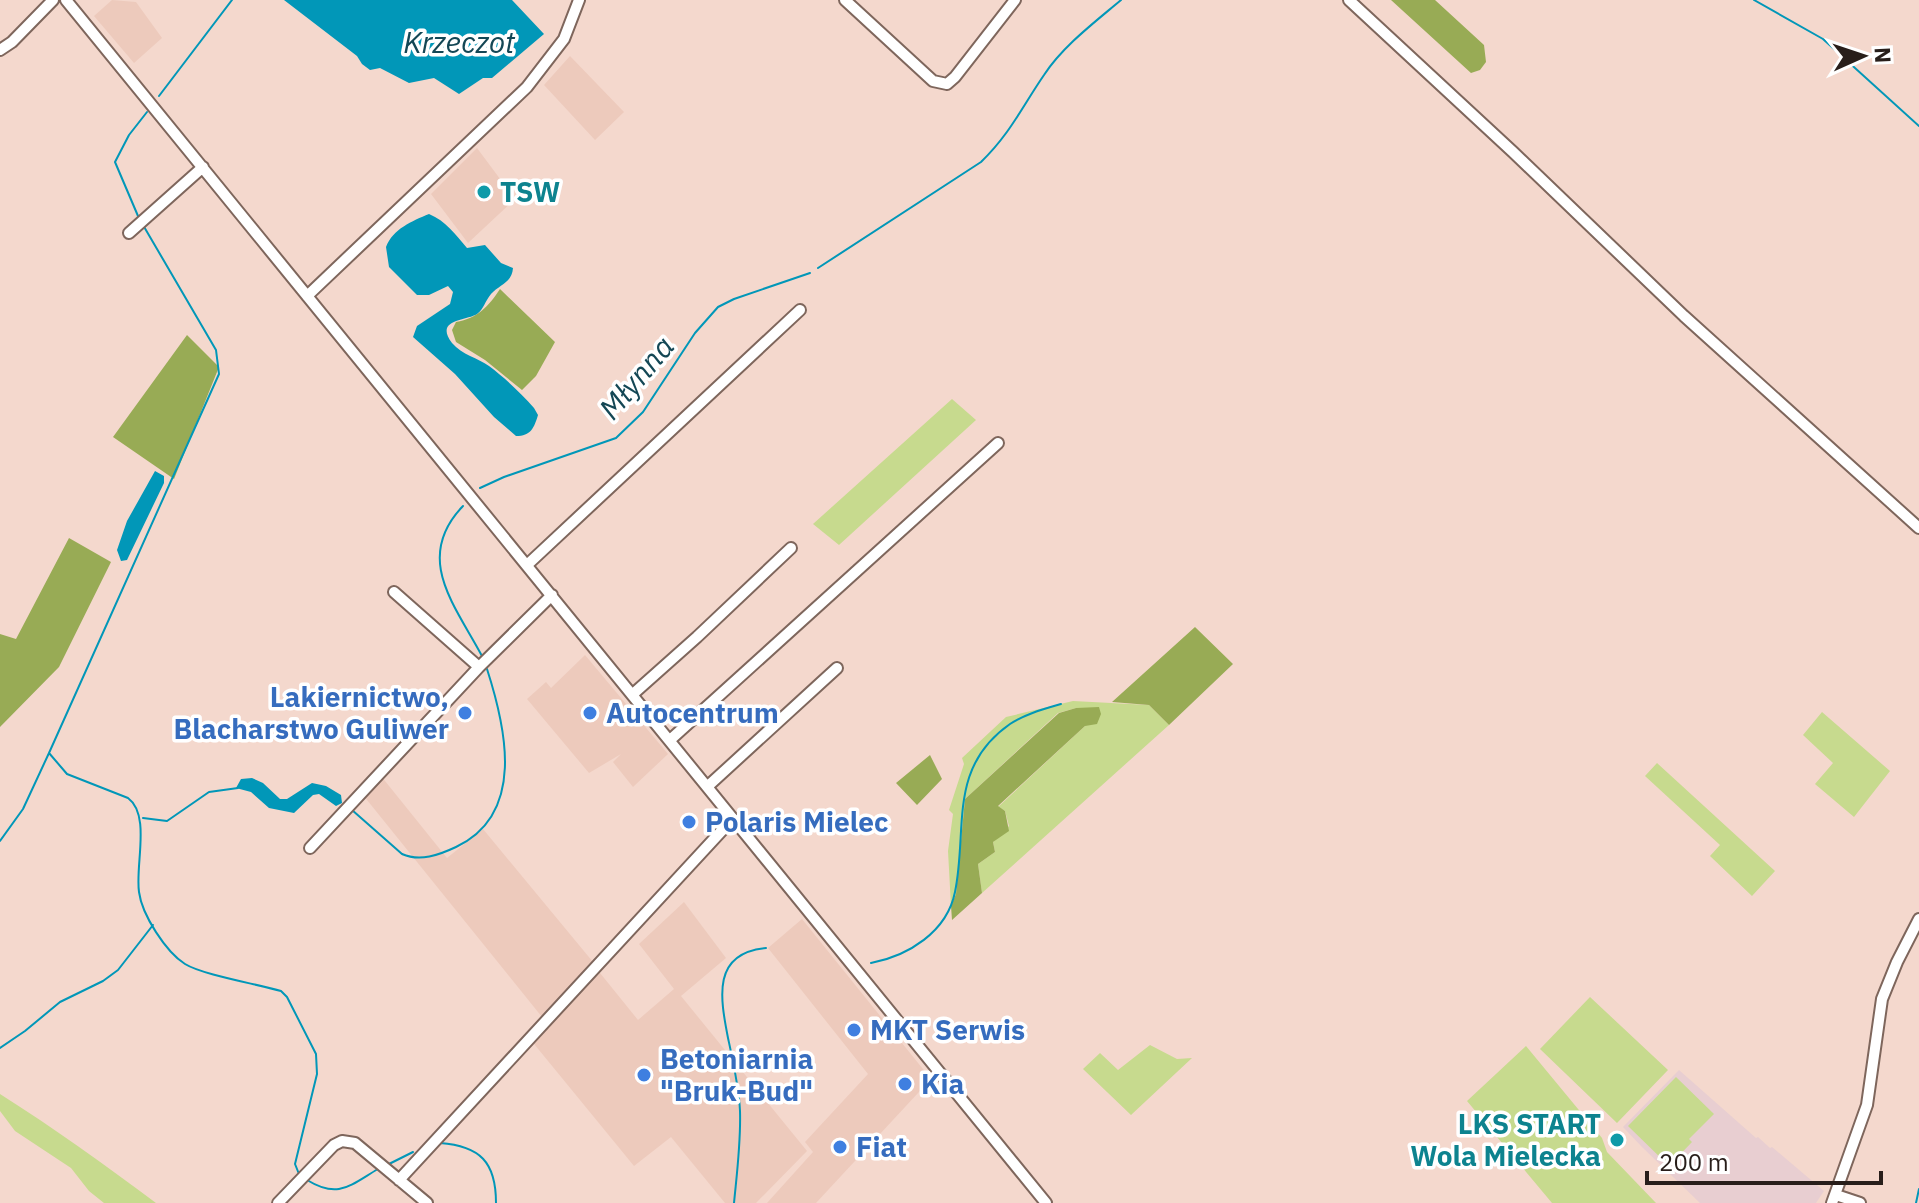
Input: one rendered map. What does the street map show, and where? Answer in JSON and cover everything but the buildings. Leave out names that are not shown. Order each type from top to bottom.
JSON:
[{"type":"street","points":[[0,50],[12,42],[53,0]]},
{"type":"street","points":[[66,0],[1046,1203]]},
{"type":"street","points":[[307,296],[527,87],[564,39],[579,0]]},
{"type":"street","points":[[845,0],[938,84],[947,84],[955,77],[1015,0]]},
{"type":"street","points":[[1349,0],[1684,316],[1919,528]]},
{"type":"street","points":[[126,95],[136,84]]},
{"type":"street","points":[[129,233],[203,167]]},
{"type":"street","points":[[527,565],[800,310]]},
{"type":"street","points":[[670,740],[998,443]]},
{"type":"street","points":[[633,694],[791,548]]},
{"type":"street","points":[[394,592],[479,667]]},
{"type":"street","points":[[310,848],[479,667],[552,595]]},
{"type":"street","points":[[708,786],[837,668]]},
{"type":"street","points":[[399,1180],[727,825],[735,820]]},
{"type":"street","points":[[1860,1203],[1834,1199],[1867,1105],[1882,999],[1892,971],[1919,919]]},
{"type":"street","points":[[278,1203],[334,1145],[342,1141],[355,1143],[427,1203]]},
{"type":"shaded area","points":[[112,0],[136,2],[162,38],[134,63],[94,16]]},
{"type":"shaded area","points":[[570,56],[624,112],[595,140],[544,85]]},
{"type":"shaded area","points":[[477,148],[515,199],[468,243],[431,194]]},
{"type":"shaded area","points":[[585,655],[668,754],[633,787],[613,762],[621,754],[589,773],[527,699],[546,682],[551,688]]},
{"type":"shaded area","points":[[381,776],[447,858],[483,829],[593,962],[542,1017],[363,795]]},
{"type":"shaded area","points":[[684,902],[726,958],[681,996],[807,1151],[756,1203],[725,1203],[671,1137],[634,1166],[530,1039],[596,968],[638,1020],[674,989],[639,944]]},
{"type":"shaded area","points":[[802,919],[931,1079],[816,1203],[767,1203],[813,1152],[805,1142],[868,1074],[768,948]]},
{"type":"shaded area","points":[[1679,1070],[1756,1138],[1772,1147],[1824,1191],[1816,1203],[1700,1203],[1642,1147],[1623,1127]]},
{"type":"green space","points":[[1391,0],[1435,0],[1484,45],[1486,62],[1480,70],[1471,73]]},
{"type":"green space","points":[[500,289],[555,342],[536,376],[522,390],[485,360],[456,342],[452,330],[456,322],[482,311]]},
{"type":"green space","points":[[187,335],[219,367],[174,479],[113,437]]},
{"type":"green space","points":[[952,399],[976,420],[839,545],[813,524]]},
{"type":"green space","points":[[69,538],[111,562],[59,667],[0,727],[0,634],[16,639]]},
{"type":"green space","points":[[1195,627],[1233,664],[1169,725],[1149,705],[1112,702]]},
{"type":"green space","points":[[1073,701],[1149,705],[1169,725],[982,893],[978,864],[995,852],[993,842],[1009,826],[1005,811],[998,807],[1085,726],[1076,708],[1058,713],[965,799],[956,894],[951,906],[948,851],[953,814],[949,810],[964,764],[962,758],[1006,717]]},
{"type":"green space","points":[[1099,707],[1101,714],[1097,724],[1085,726],[998,806],[1005,811],[1009,831],[993,842],[995,852],[978,864],[982,893],[952,920],[951,906],[956,894],[965,799],[1059,713],[1076,708]]},
{"type":"green space","points":[[1822,712],[1890,771],[1854,817],[1815,784],[1833,763],[1803,735]]},
{"type":"green space","points":[[930,755],[942,779],[917,805],[896,783]]},
{"type":"green space","points":[[1657,763],[1775,871],[1752,896],[1710,856],[1720,845],[1645,776]]},
{"type":"green space","points":[[1590,997],[1668,1070],[1617,1123],[1540,1049]]},
{"type":"green space","points":[[1150,1045],[1177,1059],[1192,1058],[1131,1115],[1083,1069],[1100,1053],[1118,1070]]},
{"type":"green space","points":[[1526,1046],[1602,1138],[1607,1152],[1656,1203],[1552,1203],[1467,1101]]},
{"type":"green space","points":[[1676,1077],[1714,1114],[1689,1139],[1692,1142],[1669,1166],[1628,1126]]},
{"type":"green space","points":[[0,1094],[156,1203],[104,1203],[89,1191],[71,1168],[15,1131],[0,1111]]},
{"type":"water","name":"Krzeczot","points":[[284,0],[512,0],[544,34],[492,78],[483,78],[459,94],[434,78],[409,83],[380,68],[370,70],[357,56]]},
{"type":"water","points":[[429,214],[445,224],[467,248],[485,245],[501,263],[513,268],[510,277],[491,294],[479,312],[449,325],[447,335],[456,347],[485,363],[534,408],[537,420],[525,435],[516,436],[494,417],[455,374],[413,337],[417,326],[450,304],[453,292],[448,286],[429,295],[417,295],[389,267],[386,247],[398,230]]},
{"type":"water","points":[[155,471],[164,476],[164,483],[127,560],[121,561],[117,550],[127,521]]},
{"type":"water","points":[[252,778],[263,783],[280,799],[287,799],[312,783],[326,786],[341,795],[342,803],[336,806],[319,794],[313,795],[294,813],[269,808],[251,792],[236,788],[241,779]]},
{"type":"waterway","points":[[159,96],[232,0]]},
{"type":"waterway","name":"Młynna","points":[[818,268],[981,162],[1008,131],[1060,54],[1121,0]]},
{"type":"waterway","name":"Młynna","points":[[1754,0],[1823,39],[1919,126]]},
{"type":"waterway","points":[[138,216],[115,162],[129,135],[147,112]]},
{"type":"waterway","points":[[0,841],[23,809],[219,374],[216,350],[143,225]]},
{"type":"waterway","name":"Młynna","points":[[480,488],[616,438],[643,412],[695,333],[718,307],[810,273]]},
{"type":"waterway","name":"Młynna","points":[[463,506],[448,525],[441,544],[440,563],[451,600],[482,656]]},
{"type":"waterway","name":"Młynna","points":[[352,810],[402,854],[409,856],[443,853],[478,832],[493,814],[502,792],[505,768],[500,717],[487,669]]},
{"type":"waterway","points":[[871,963],[899,955],[924,940],[944,919],[951,906],[959,868],[968,780],[990,741],[1016,720],[1061,704]]},
{"type":"waterway","points":[[49,753],[67,774],[128,798],[135,806],[141,828],[138,881],[141,901],[150,922],[170,951],[193,968],[281,991],[287,997],[316,1054],[317,1074],[295,1164],[299,1174]]},
{"type":"waterway","name":"Młynna","points":[[143,818],[167,821],[209,792],[238,788]]},
{"type":"waterway","points":[[0,1048],[60,1002],[118,970],[153,925]]},
{"type":"waterway","points":[[734,1203],[740,1111],[722,993],[728,968],[736,958],[766,948]]},
{"type":"waterway","points":[[440,1143],[466,1148],[483,1159],[493,1177],[496,1203]]},
{"type":"waterway","points":[[389,1164],[413,1152]]},
{"type":"waterway","points":[[307,1180],[327,1189],[343,1188],[378,1169]]},
{"type":"waterway","points":[[1916,1203],[1919,1189]]},
{"type":"place","name":"TSW","points":[[484,192]]},
{"type":"place","name":"Lakiernictwo, Blacharstwo Guliwer","points":[[465,713]]},
{"type":"place","name":"Autocentrum","points":[[590,713]]},
{"type":"place","name":"Polaris Mielec","points":[[689,822]]},
{"type":"place","name":"MKT Serwis","points":[[854,1030]]},
{"type":"place","name":"Betoniarnia \"Bruk-Bud\"","points":[[644,1075]]},
{"type":"place","name":"Kia","points":[[905,1084]]},
{"type":"place","name":"LKS START Wola Mielecka","points":[[1617,1140]]},
{"type":"place","name":"Fiat","points":[[840,1147]]}]
